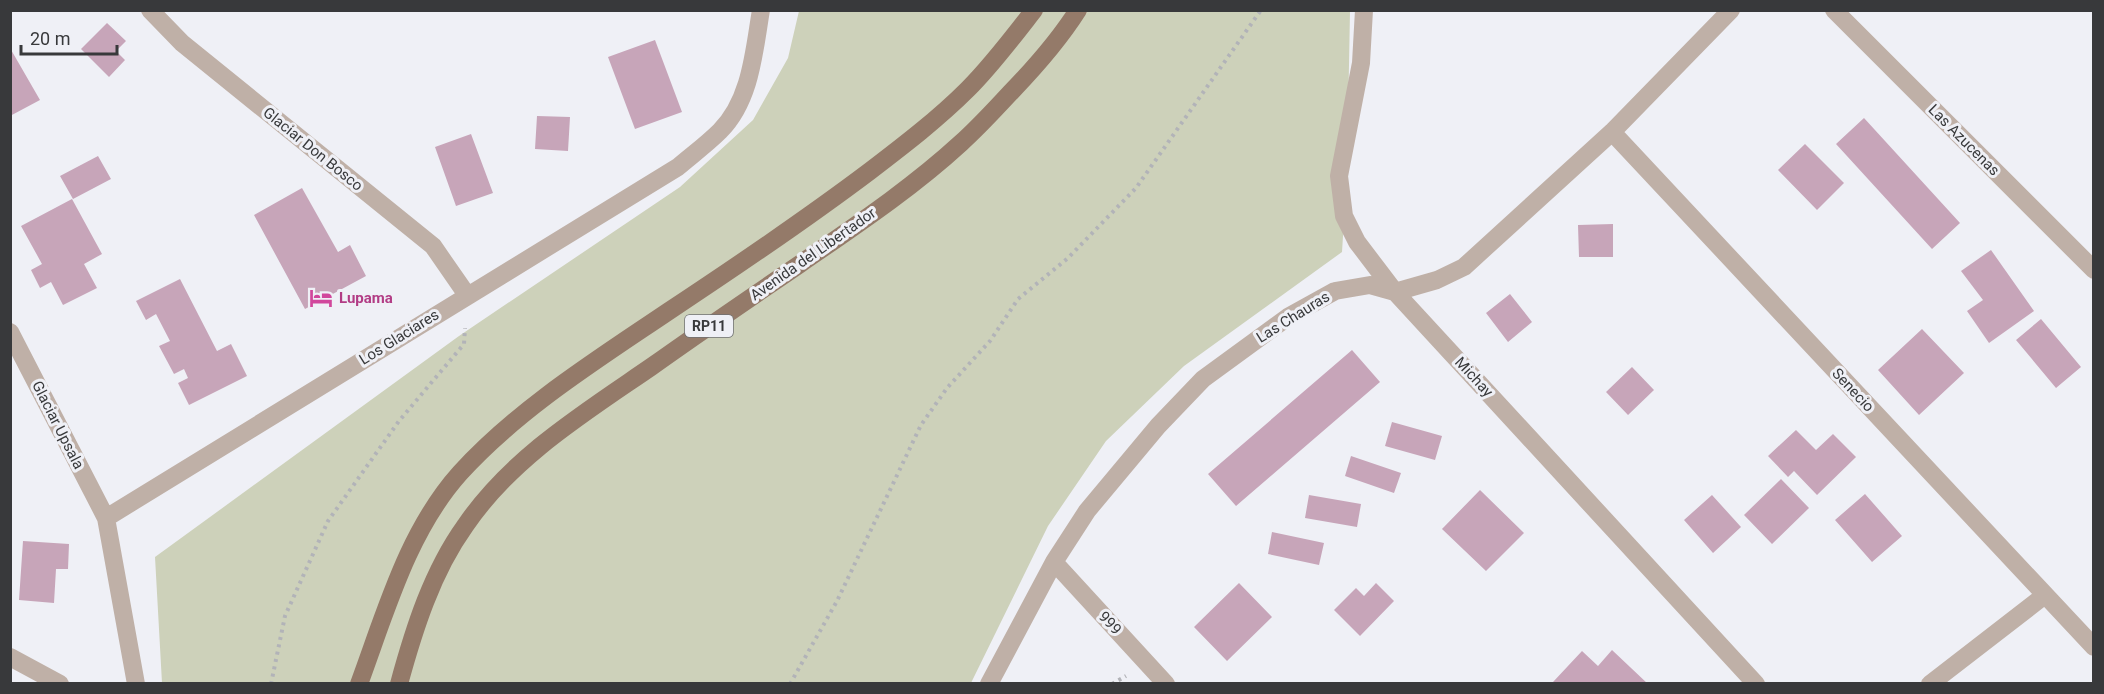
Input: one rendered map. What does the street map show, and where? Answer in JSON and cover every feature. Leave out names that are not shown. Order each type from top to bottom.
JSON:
[{"type":"main road","name":"RP11","points":[[359,684],[390,596],[407,559],[441,497],[460,473],[522,416],[559,388],[798,224],[934,121],[970,88],[1034,10]]},
{"type":"main road","name":"Avenida del Libertador","points":[[399,684],[406,656],[445,559],[465,525],[487,497],[511,473],[573,421],[844,233],[928,171],[977,128],[1031,71],[1078,10]]},
{"type":"street","name":"Glaciar Don Bosco","points":[[150,10],[182,43],[434,246],[467,295]]},
{"type":"street","name":"Los Glaciares","points":[[106,518],[678,167],[722,130],[743,97],[753,60],[761,10]]},
{"type":"street","name":"Michay","points":[[1364,10],[1361,63],[1339,176],[1344,216],[1357,242],[1395,292],[1756,684]]},
{"type":"street","name":"Las Chauras","points":[[989,684],[1054,562],[1087,511],[1158,426],[1203,380],[1288,317],[1335,291],[1370,285],[1395,292],[1437,280],[1464,267],[1612,132],[1731,10]]},
{"type":"street","name":"Las Azucenas","points":[[1834,10],[2094,270]]},
{"type":"street","name":"Senecio","points":[[1612,132],[2094,647]]},
{"type":"street","name":"Glaciar Upsala","points":[[10,332],[106,518]]},
{"type":"street","points":[[106,518],[136,684]]},
{"type":"street","name":"999","points":[[1054,562],[1166,684]]},
{"type":"street","points":[[1930,684],[2045,596]]},
{"type":"street","points":[[10,657],[60,684]]},
{"type":"path","points":[[790,684],[837,600],[921,425],[947,388],[990,341],[1018,299],[1068,258],[1136,188],[1261,10]]},
{"type":"path","points":[[271,684],[285,616],[328,521],[399,421],[464,344],[467,295]]},
{"type":"green space","points":[[799,11],[1350,11],[1347,172],[1342,252],[1184,366],[1106,441],[1048,526],[971,683],[162,683],[155,557],[459,336],[680,187],[753,120],[788,58]]},
{"type":"building","points":[[107,23],[126,41],[116,51],[125,60],[109,77],[81,49]]},
{"type":"building","points":[[655,40],[682,112],[635,129],[608,57]]},
{"type":"building","points":[[10,48],[40,100],[10,116]]},
{"type":"building","points":[[537,116],[570,117],[568,151],[535,149]]},
{"type":"building","points":[[1864,118],[1960,223],[1932,249],[1836,144]]},
{"type":"building","points":[[471,134],[493,193],[456,206],[435,147]]},
{"type":"building","points":[[1805,144],[1844,183],[1817,210],[1778,170]]},
{"type":"building","points":[[98,156],[111,179],[73,199],[60,176]]},
{"type":"building","points":[[302,188],[338,252],[350,245],[366,276],[305,309],[254,215]]},
{"type":"building","points":[[72,199],[102,254],[84,264],[97,288],[63,305],[51,282],[40,288],[31,270],[42,264],[21,226]]},
{"type":"building","points":[[1613,224],[1613,257],[1579,257],[1578,225]]},
{"type":"building","points":[[1991,250],[2034,311],[1989,343],[1967,311],[1983,300],[1961,271]]},
{"type":"building","points":[[180,279],[217,351],[231,344],[247,376],[189,405],[178,383],[188,378],[184,369],[174,374],[159,346],[170,341],[156,314],[146,320],[136,301]]},
{"type":"building","points":[[1510,294],[1532,322],[1508,342],[1486,313]]},
{"type":"building","points":[[2041,319],[2081,367],[2056,388],[2016,340]]},
{"type":"building","points":[[1922,329],[1964,373],[1919,415],[1878,370]]},
{"type":"building","points":[[1352,350],[1380,382],[1236,506],[1208,474]]},
{"type":"building","points":[[1632,367],[1654,390],[1628,415],[1606,392]]},
{"type":"building","points":[[1392,422],[1442,436],[1435,460],[1385,446]]},
{"type":"building","points":[[1796,430],[1816,450],[1833,434],[1856,457],[1817,495],[1794,471],[1788,477],[1768,456]]},
{"type":"building","points":[[1351,456],[1401,473],[1394,493],[1345,476]]},
{"type":"building","points":[[1781,479],[1809,508],[1772,544],[1744,515]]},
{"type":"building","points":[[1480,490],[1524,533],[1486,571],[1442,529]]},
{"type":"building","points":[[1865,494],[1902,536],[1872,562],[1835,520]]},
{"type":"building","points":[[1309,495],[1361,504],[1357,527],[1305,518]]},
{"type":"building","points":[[1712,495],[1741,527],[1713,553],[1684,520]]},
{"type":"building","points":[[1272,532],[1324,543],[1319,565],[1268,554]]},
{"type":"building","points":[[23,541],[69,544],[68,569],[56,569],[54,603],[19,600]]},
{"type":"building","points":[[1239,583],[1272,617],[1227,661],[1194,627]]},
{"type":"building","points":[[1376,583],[1394,601],[1360,636],[1334,610],[1356,588],[1364,596]]},
{"type":"building","points":[[1612,650],[1648,684],[1555,684],[1553,682],[1582,651],[1598,666]]},
{"type":"place","name":"Lupama","points":[[321,298]]}]
